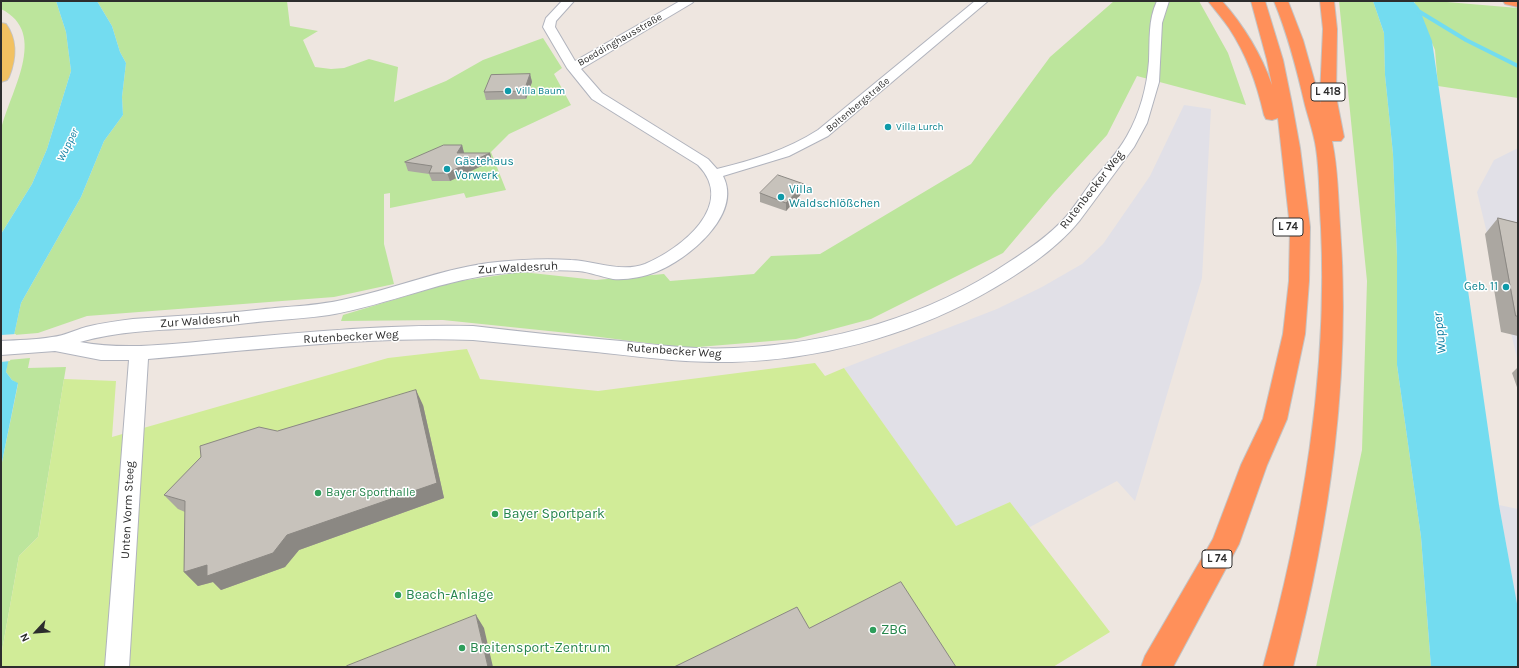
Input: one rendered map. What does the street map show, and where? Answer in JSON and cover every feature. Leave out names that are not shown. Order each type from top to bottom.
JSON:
[{"type":"highway","name":"L 74","points":[[1215,1],[1246,44],[1260,72],[1270,104],[1281,158],[1288,222],[1287,278],[1282,327],[1254,465]]},
{"type":"highway","name":"L 74","points":[[1156,667],[1225,544],[1254,465],[1275,419],[1294,334],[1299,281],[1300,227],[1291,148],[1284,104],[1275,60],[1258,1]]},
{"type":"highway","points":[[1278,667],[1299,587],[1317,492],[1332,345],[1332,240],[1325,151],[1306,73],[1290,20],[1281,1]]},
{"type":"highway","name":"L 418","points":[[1325,151],[1335,137],[1328,96],[1330,29],[1327,1]]},
{"type":"highway","points":[[1510,1],[1518,3]]},
{"type":"main road","points":[[1,27],[8,47],[7,61],[1,77]]},
{"type":"street","points":[[568,1],[550,20],[549,27],[573,68],[599,98],[703,162],[714,174]]},
{"type":"street","name":"Boeddinghausstraße","points":[[573,68],[688,1]]},
{"type":"street","name":"Boltenbergstraße","points":[[714,174],[769,160],[807,145],[982,1]]},
{"type":"street","name":"Rutenbecker Weg","points":[[1,348],[48,344],[101,353],[139,353],[342,336],[444,332],[473,333],[683,354],[734,355],[809,348],[845,341],[892,327],[965,297],[1012,269],[1068,224],[1131,140],[1148,103],[1153,84],[1156,24],[1163,1]]},
{"type":"street","name":"Zur Waldesruh","points":[[48,344],[74,336],[122,326],[190,322],[332,308],[367,300],[465,272],[489,268],[538,265],[592,267],[614,273],[632,273],[651,267],[671,257],[702,232],[709,222],[719,201],[719,186],[714,174]]},
{"type":"street","name":"Unten Vorm Steeg","points":[[117,667],[139,353]]},
{"type":"shaded area","points":[[1184,105],[1211,109],[1202,278],[1135,501],[1117,481],[1028,528],[1010,502],[956,527],[844,368],[997,309],[1042,287],[1082,264],[1103,244],[1150,176]]},
{"type":"shaded area","points":[[1518,148],[1518,362],[1477,192],[1494,160]]},
{"type":"shaded area","points":[[1499,505],[1518,509],[1518,609],[1516,600]]},
{"type":"green space","points":[[1,1],[56,1],[66,32],[71,71],[47,149],[32,184],[1,234],[1,130],[22,65],[25,48],[23,33],[15,20],[1,9]]},
{"type":"green space","points":[[97,1],[287,1],[290,26],[318,31],[303,40],[315,67],[331,69],[344,68],[369,59],[398,67],[394,102],[446,81],[483,60],[543,38],[562,68],[554,74],[571,105],[509,134],[491,152],[506,190],[466,198],[464,193],[390,208],[390,193],[384,194],[384,244],[394,284],[334,297],[87,316],[38,333],[14,335],[21,303],[81,197],[104,141],[123,115],[122,97],[126,63],[120,52],[112,26]]},
{"type":"green space","points":[[1114,1],[1199,1],[1228,53],[1246,105],[1137,76],[1107,135],[1053,194],[1003,253],[871,319],[796,339],[686,348],[568,333],[443,320],[341,321],[343,315],[453,282],[522,272],[596,280],[664,274],[670,281],[754,274],[771,256],[820,254],[971,164],[1050,57]]},
{"type":"green space","points":[[1339,1],[1373,1],[1384,33],[1385,75],[1393,154],[1397,257],[1397,365],[1421,537],[1431,667],[1316,667],[1362,450],[1367,281]]},
{"type":"green space","points":[[1414,1],[1435,1],[1518,8],[1518,98],[1438,86],[1435,50]]},
{"type":"green space","name":"Bayer Sportpark","points":[[467,349],[480,379],[598,391],[815,363],[825,376],[844,368],[956,526],[1010,502],[1110,632],[1053,667],[1,667],[1,656],[19,556],[38,537],[64,379],[116,381],[112,437],[388,358]]},
{"type":"green space","points":[[30,358],[28,368],[66,367],[38,537],[19,556],[1,656],[1,467],[18,384],[12,380],[6,372],[8,360]]},
{"type":"water","name":"Wupper","points":[[56,1],[97,1],[112,26],[120,52],[126,63],[122,97],[123,115],[104,141],[81,197],[21,303],[6,372],[12,380],[18,383],[1,467],[1,234],[32,184],[47,149],[71,71],[66,32]]},
{"type":"water","name":"Wupper","points":[[1373,1],[1413,1],[1419,8],[1432,41],[1499,505],[1518,609],[1518,667],[1431,667],[1421,537],[1397,365],[1397,257],[1393,154],[1385,75],[1384,33]]},
{"type":"pier","points":[[16,334],[10,361],[1,362],[1,335]]},
{"type":"building","points":[[530,74],[524,91],[484,92],[491,75]]},
{"type":"building","points":[[444,145],[462,145],[457,153],[490,153],[447,173],[429,173],[432,166],[405,162]]},
{"type":"building","points":[[778,175],[804,184],[786,203],[760,193]]},
{"type":"building","points":[[1498,218],[1518,223],[1518,316],[1516,316]]},
{"type":"building","name":"Bayer Sporthalle","points":[[416,390],[437,483],[287,535],[273,553],[207,576],[207,565],[184,572],[185,501],[164,495],[201,457],[200,446],[259,427],[277,431]]},
{"type":"building","name":"ZBG","points":[[901,582],[956,667],[674,667],[797,607],[809,628]]},
{"type":"building","points":[[476,615],[488,667],[347,666]]},
{"type":"waterway","points":[[1415,9],[1466,40],[1518,66]]},
{"type":"place","name":"Villa Baum","points":[[508,91]]},
{"type":"place","name":"Villa Lurch","points":[[888,127]]},
{"type":"place","name":"Gästehaus Vorwerk","points":[[447,169]]},
{"type":"place","name":"Villa Waldschlößchen","points":[[781,197]]},
{"type":"place","name":"Geb. 11","points":[[1506,287]]},
{"type":"place","name":"Bayer Sporthalle","points":[[318,493]]},
{"type":"place","name":"Bayer Sportpark","points":[[495,514]]},
{"type":"place","name":"Beach-Anlage","points":[[398,595]]},
{"type":"place","name":"ZBG","points":[[873,630]]},
{"type":"place","name":"Breitensport-Zentrum","points":[[462,648]]}]
